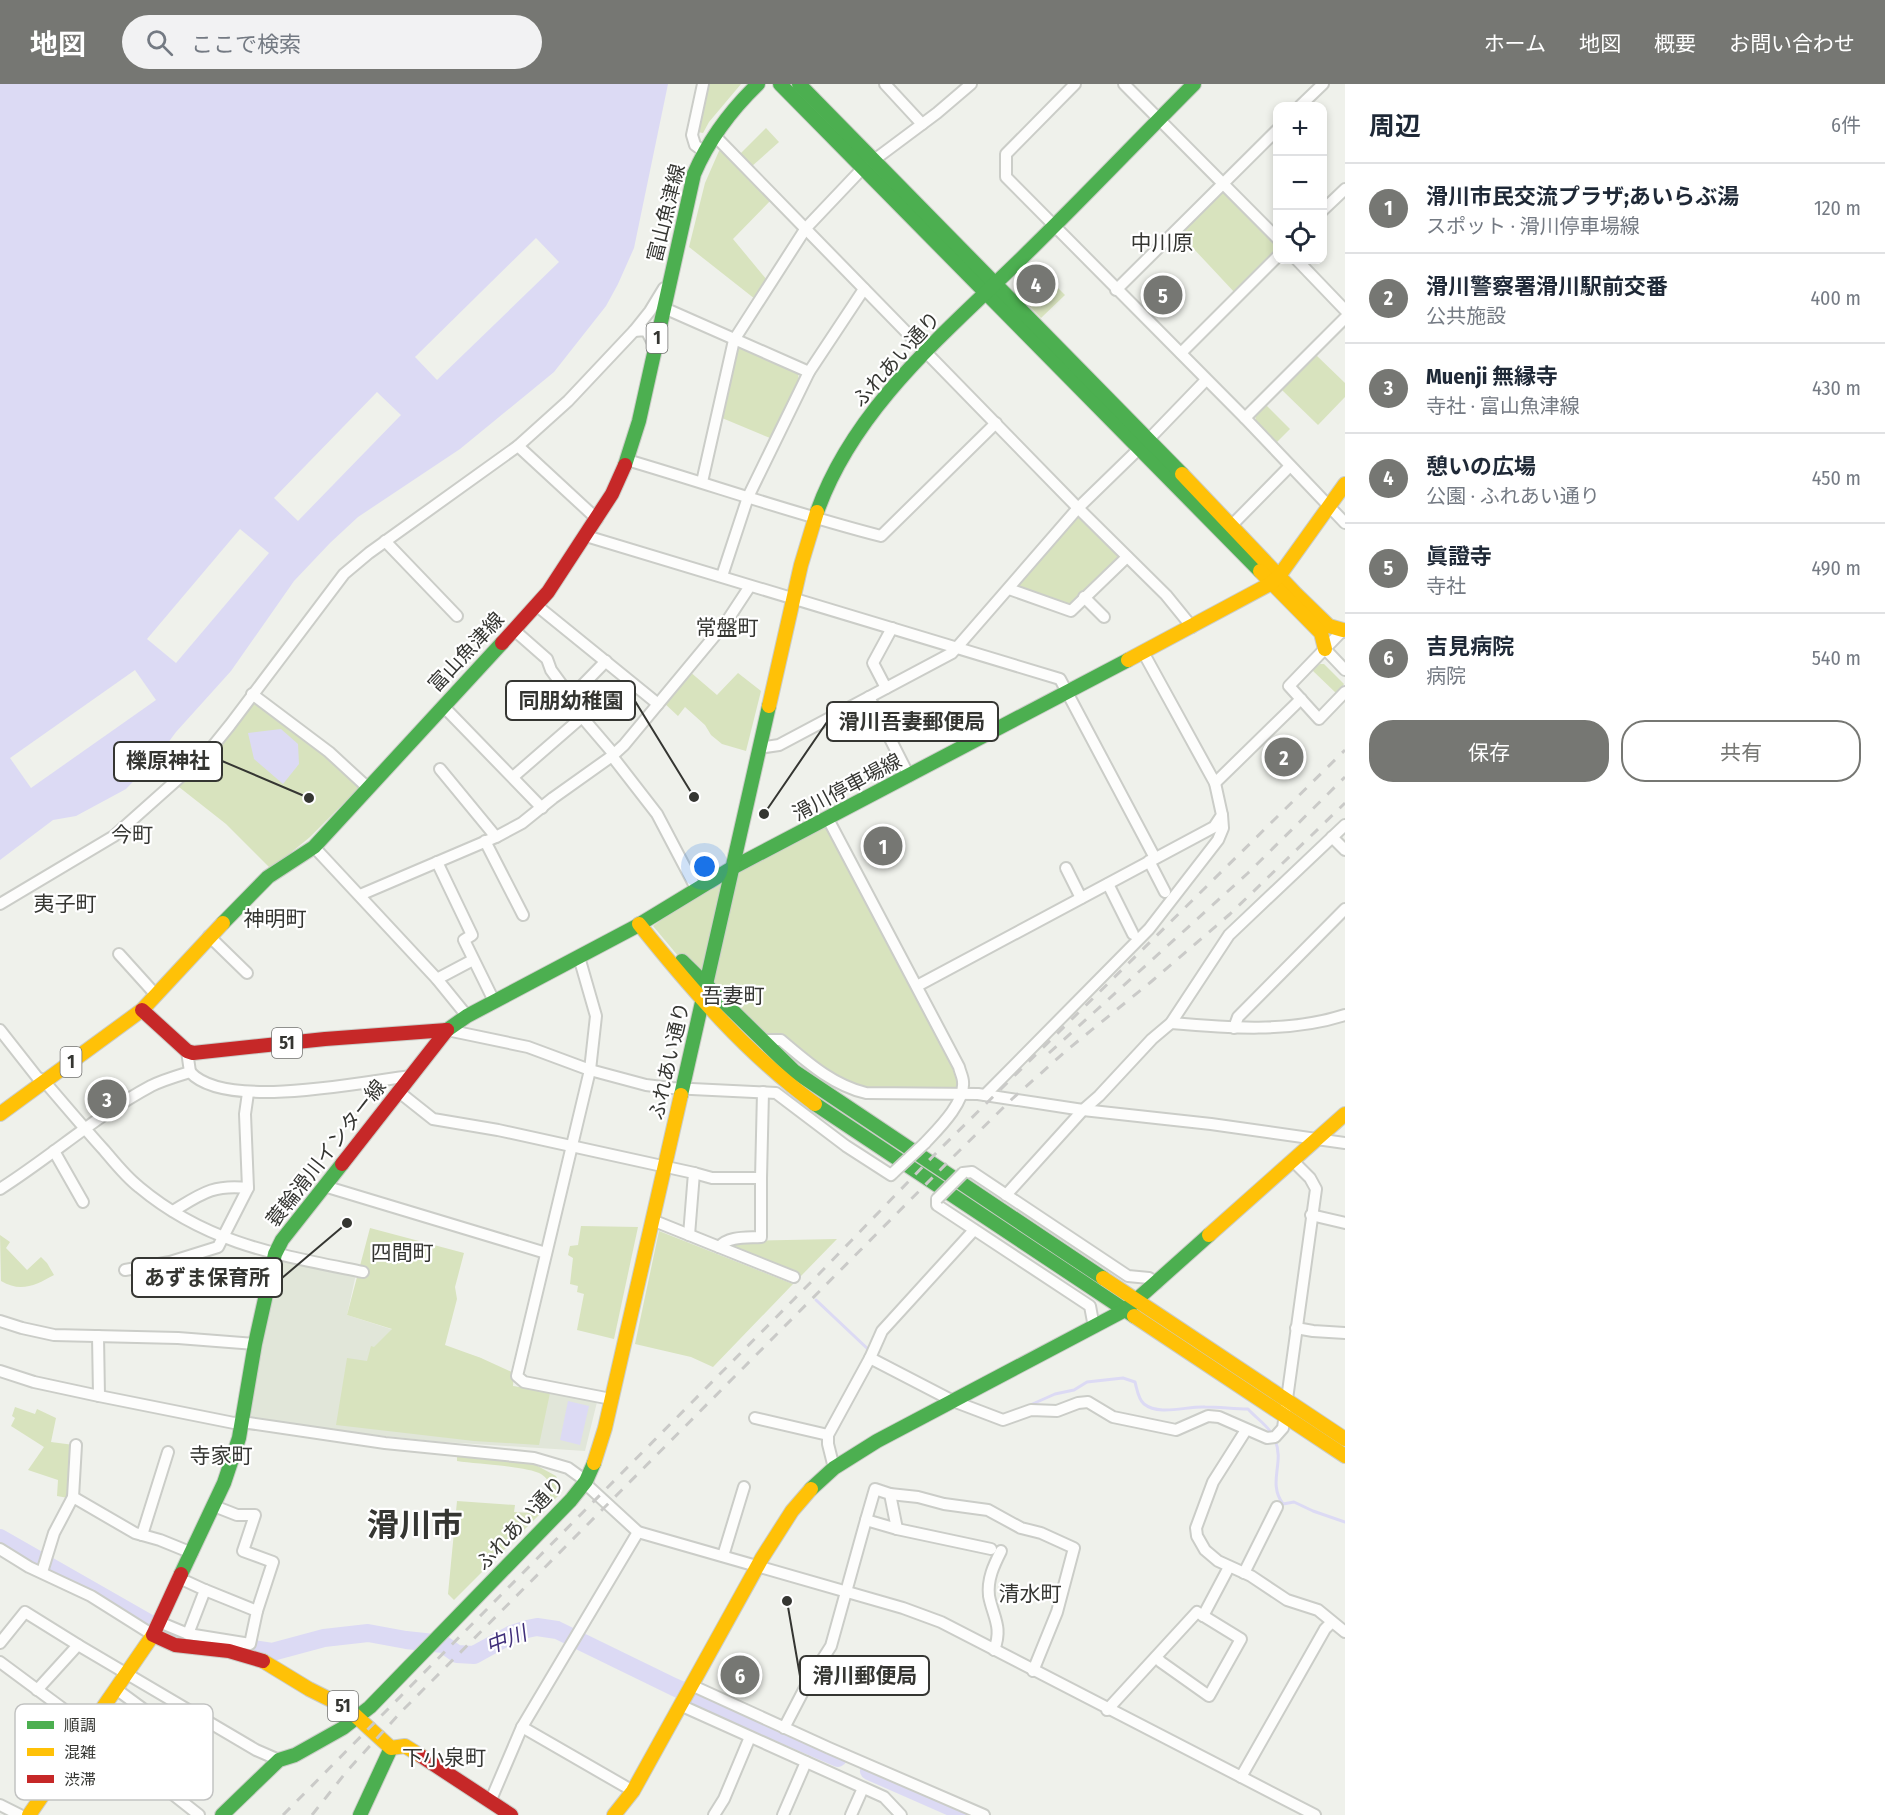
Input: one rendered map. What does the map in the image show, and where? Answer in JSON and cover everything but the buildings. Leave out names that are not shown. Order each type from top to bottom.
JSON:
[{"type":"street","points":[[703,84],[692,135],[695,145],[703,151]]},
{"type":"street","name":"富山魚津線","points":[[0,1114],[142,1010],[209,936],[268,877],[314,847],[548,592],[612,494],[627,460],[639,421],[694,174],[703,151],[758,84]]},
{"type":"street","points":[[780,84],[867,164],[1144,444],[1274,580],[1321,633],[1325,649],[1345,670]]},
{"type":"street","points":[[799,84],[867,164]]},
{"type":"street","points":[[885,84],[922,124]]},
{"type":"street","points":[[702,482],[734,340],[806,228],[867,164],[922,124],[971,84]]},
{"type":"street","points":[[1075,84],[1005,154],[1006,177],[1245,418],[1345,523]]},
{"type":"street","points":[[1124,84],[1273,234]]},
{"type":"street","name":"ふれあい通り","points":[[222,1815],[279,1760],[295,1755],[358,1717],[440,1637],[474,1599],[554,1519],[586,1481],[596,1457],[611,1399],[759,748],[814,518],[836,469],[868,417],[894,385],[1194,84]]},
{"type":"street","points":[[1304,102],[1323,84]]},
{"type":"street","points":[[1116,290],[1273,134]]},
{"type":"street","points":[[714,135],[1166,595],[1192,627]]},
{"type":"street","points":[[1324,210],[1345,189]]},
{"type":"street","points":[[1181,353],[1273,261]]},
{"type":"street","points":[[1301,264],[1345,310]]},
{"type":"street","points":[[0,904],[114,836],[209,751],[344,574],[518,446],[568,401],[634,331],[650,311],[669,280]]},
{"type":"street","points":[[722,576],[748,497],[809,372],[864,289]]},
{"type":"street","points":[[664,308],[809,372]]},
{"type":"street","points":[[1245,418],[1345,318]]},
{"type":"street","points":[[634,331],[646,330],[655,347]]},
{"type":"street","points":[[759,748],[779,745],[952,653],[1078,508],[1206,380]]},
{"type":"street","points":[[627,460],[814,518],[881,536],[996,423]]},
{"type":"street","points":[[1144,444],[1231,526],[1274,580],[1329,626],[1344,631],[1289,686],[1319,719],[1345,692]]},
{"type":"street","points":[[518,446],[597,519]]},
{"type":"street","points":[[1231,526],[1290,466]]},
{"type":"street","points":[[1274,580],[1345,484]]},
{"type":"street","points":[[586,536],[1060,679],[1152,859],[1165,892]]},
{"type":"street","points":[[386,541],[457,616]]},
{"type":"street","points":[[1009,590],[1071,611],[1127,557]]},
{"type":"street","name":"滑川停車場線","points":[[447,1030],[494,1001],[643,922],[732,868],[1192,627],[1274,580]]},
{"type":"street","points":[[360,895],[491,839],[522,823],[612,756],[624,746],[727,621],[750,586]]},
{"type":"street","points":[[1084,597],[1104,617]]},
{"type":"street","points":[[536,605],[658,704]]},
{"type":"street","points":[[886,688],[873,663],[892,628]]},
{"type":"street","points":[[514,630],[547,659],[551,670],[570,699],[570,703],[612,752],[612,756],[657,814],[697,891]]},
{"type":"street","points":[[985,1095],[1149,929],[1218,840],[1223,828],[1215,783],[1143,652]]},
{"type":"street","points":[[570,699],[606,662]]},
{"type":"street","points":[[252,694],[329,752],[367,787]]},
{"type":"street","points":[[869,697],[909,776]]},
{"type":"street","points":[[1215,783],[1301,699]]},
{"type":"street","points":[[443,706],[543,808]]},
{"type":"street","points":[[513,777],[582,717]]},
{"type":"street","points":[[440,769],[491,839],[523,915]]},
{"type":"street","points":[[916,986],[1214,827],[1222,815]]},
{"type":"street","points":[[447,1030],[528,1047],[590,1070],[646,1085],[776,1093],[855,1152],[891,1175],[946,1120],[962,1093],[963,1080],[959,1067],[828,819]]},
{"type":"street","points":[[1006,1195],[1083,1110],[1152,1039],[1171,1023],[1229,935],[1345,825]]},
{"type":"street","points":[[1332,837],[1345,850]]},
{"type":"street","points":[[314,847],[437,980],[467,1016]]},
{"type":"street","points":[[437,862],[472,935],[464,940],[494,1001]]},
{"type":"street","points":[[1066,868],[1082,898]]},
{"type":"street","points":[[1108,884],[1133,934]]},
{"type":"street","points":[[1234,1028],[1238,1017],[1345,909]]},
{"type":"street","points":[[643,922],[705,992],[736,1035],[771,1068],[836,1119],[1345,1456]]},
{"type":"street","points":[[209,936],[247,972]]},
{"type":"street","points":[[119,954],[156,994]]},
{"type":"street","points":[[579,957],[596,1016],[590,1070],[517,1376],[524,1382],[611,1399]]},
{"type":"street","points":[[437,980],[471,961]]},
{"type":"street","points":[[705,992],[794,1071],[844,1107],[1345,1439]]},
{"type":"street","points":[[142,1010],[187,1051],[190,1072],[197,1079],[248,1093],[305,1090],[411,1076]]},
{"type":"street","points":[[1171,1023],[1234,1028],[1303,1024],[1345,1015]]},
{"type":"street","points":[[0,1030],[37,1077],[44,1081],[138,1186],[173,1211],[197,1227],[275,1254],[363,1272]]},
{"type":"street","name":"51","points":[[187,1051],[193,1053],[447,1030]]},
{"type":"street","name":"蓑輪滑川インター線","points":[[106,1704],[153,1635],[225,1483],[242,1422],[255,1344],[275,1254],[282,1240],[447,1030]]},
{"type":"street","points":[[761,1040],[781,1040],[809,1064],[848,1089],[866,1093],[985,1095],[1083,1110],[1211,1124],[1345,1143]]},
{"type":"street","points":[[0,1189],[84,1128],[153,1085],[190,1072]]},
{"type":"street","points":[[399,1092],[433,1119],[572,1145],[712,1178],[761,1178]]},
{"type":"street","points":[[718,1247],[724,1241],[761,1237],[763,1092]]},
{"type":"street","points":[[125,1270],[170,1262],[218,1247],[248,1188],[245,1114],[248,1093]]},
{"type":"street","points":[[614,1815],[633,1791],[758,1566],[792,1511],[814,1486],[834,1468],[877,1441],[1125,1310],[1294,1162],[1345,1114]]},
{"type":"street","points":[[54,1151],[82,1202]]},
{"type":"street","points":[[870,1358],[953,1401],[1003,1420],[1031,1410],[1057,1411],[1088,1401],[1113,1417],[1167,1429],[1176,1430],[1208,1416],[1219,1417],[1267,1438],[1275,1437],[1283,1428],[1288,1401],[1316,1189],[1310,1178],[1294,1162]]},
{"type":"street","points":[[1094,1327],[1090,1306],[937,1205],[937,1199],[963,1173],[972,1172],[1128,1276],[1149,1278],[1157,1283]]},
{"type":"street","points":[[689,1235],[694,1173]]},
{"type":"street","points":[[324,1186],[546,1253]]},
{"type":"street","points":[[173,1211],[206,1191],[218,1188],[248,1188]]},
{"type":"street","points":[[1311,1215],[1345,1223]]},
{"type":"street","points":[[652,1220],[794,1277]]},
{"type":"street","points":[[834,1468],[828,1435],[882,1331],[974,1230]]},
{"type":"street","points":[[0,1321],[54,1335],[178,1338],[255,1344]]},
{"type":"street","points":[[1296,1328],[1345,1333]]},
{"type":"street","points":[[98,1336],[99,1396]]},
{"type":"street","points":[[0,1371],[34,1382],[222,1420],[385,1443],[534,1458],[567,1468],[586,1481],[589,1487],[638,1532],[903,1608],[941,1622],[1107,1710],[1315,1815]]},
{"type":"street","points":[[755,1418],[828,1435]]},
{"type":"street","points":[[1246,1430],[1213,1482],[1196,1528],[1197,1536],[1218,1562],[1245,1573],[1287,1600],[1318,1610],[1345,1632]]},
{"type":"street","points":[[42,1572],[54,1533],[73,1497],[76,1445]]},
{"type":"street","points":[[142,1535],[168,1452]]},
{"type":"street","points":[[723,1556],[744,1486]]},
{"type":"street","points":[[784,1728],[808,1682],[831,1646],[875,1489],[890,1494],[988,1510],[1021,1528],[1041,1533],[1074,1548],[1057,1612],[1034,1671]]},
{"type":"street","points":[[890,1494],[897,1529]]},
{"type":"street","points":[[73,1497],[135,1533],[192,1553]]},
{"type":"street","points":[[159,1622],[188,1634],[249,1644],[273,1562],[243,1551],[255,1515],[237,1515],[214,1506]]},
{"type":"street","points":[[1245,1573],[1277,1507]]},
{"type":"street","points":[[867,1520],[897,1529],[996,1550],[990,1576],[989,1595],[999,1630],[994,1650]]},
{"type":"street","points":[[490,1802],[522,1728],[638,1532]]},
{"type":"street","points":[[0,1549],[29,1567],[91,1596],[153,1635]]},
{"type":"street","points":[[1203,1616],[1229,1567]]},
{"type":"street","points":[[179,1578],[258,1611]]},
{"type":"street","points":[[188,1634],[205,1590]]},
{"type":"street","points":[[0,1643],[25,1612],[176,1704]]},
{"type":"street","points":[[1107,1710],[1197,1612],[1241,1639],[1209,1696],[1156,1657]]},
{"type":"street","points":[[0,1622],[10,1631]]},
{"type":"street","points":[[1241,1777],[1325,1629],[1332,1622]]},
{"type":"street","name":"51","points":[[153,1635],[175,1645],[229,1651],[263,1661],[309,1689],[347,1708],[391,1748],[405,1746],[510,1815]]},
{"type":"street","points":[[37,1690],[78,1646]]},
{"type":"street","points":[[0,1662],[56,1704]]},
{"type":"street","points":[[116,1689],[136,1704]]},
{"type":"street","points":[[686,1693],[784,1728],[984,1815]]},
{"type":"street","points":[[686,1693],[750,1737],[884,1797],[901,1815]]},
{"type":"street","points":[[213,1725],[256,1750],[279,1760]]},
{"type":"street","points":[[522,1728],[633,1791]]},
{"type":"street","points":[[714,1815],[724,1799],[750,1737]]},
{"type":"street","points":[[360,1815],[391,1748]]},
{"type":"street","points":[[783,1815],[806,1762]]},
{"type":"street","points":[[851,1815],[863,1788]]},
{"type":"street","name":"蓑輪滑川インター線","points":[[29,1815],[39,1800]]},
{"type":"street","points":[[180,1800],[199,1815]]},
{"type":"street","points":[[0,1805],[20,1815]]},
{"type":"shaded area","points":[[280,1258],[356,1274],[347,1315],[481,1358],[513,1386],[597,1402],[585,1451],[443,1442],[329,1430],[248,1417]]},
{"type":"green space","points":[[703,84],[741,84],[709,122],[703,133],[698,132]]},
{"type":"green space","points":[[766,128],[779,142],[751,167],[739,155]]},
{"type":"green space","points":[[719,151],[723,151],[771,200],[733,239],[767,280],[755,299],[689,247],[705,183]]},
{"type":"green space","points":[[1225,191],[1273,240],[1273,256],[1236,294],[1178,232],[1218,192]]},
{"type":"green space","points":[[1032,262],[1065,295],[1041,318],[1017,294],[1018,274]]},
{"type":"green space","points":[[742,348],[798,373],[799,380],[770,438],[722,418],[736,349]]},
{"type":"green space","points":[[1316,355],[1345,383],[1345,397],[1318,425],[1282,390]]},
{"type":"green space","points":[[1266,405],[1290,429],[1276,443],[1256,420],[1255,416]]},
{"type":"green space","points":[[1078,508],[1126,555],[1072,609],[1009,589]]},
{"type":"green space","points":[[1324,664],[1344,684],[1337,694],[1312,670]]},
{"type":"green space","points":[[689,671],[717,695],[738,673],[761,691],[746,751],[722,744],[685,707],[678,716],[663,702]]},
{"type":"green space","points":[[254,701],[328,755],[361,786],[310,837],[271,869],[226,824],[179,787],[210,759]]},
{"type":"green space","points":[[828,819],[959,1067],[962,1093],[848,1089],[781,1040],[761,1040],[684,963],[653,926],[715,880]]},
{"type":"green space","points":[[581,1226],[638,1227],[614,1339],[577,1330],[584,1294],[577,1292],[578,1286],[570,1284],[573,1258],[568,1255],[570,1246],[578,1245]]},
{"type":"green space","points":[[370,1228],[464,1253],[455,1287],[457,1299],[445,1345],[514,1373],[513,1386],[550,1393],[539,1445],[474,1441],[336,1425],[347,1358],[367,1361],[371,1346],[374,1347],[392,1329],[347,1315]]},
{"type":"green space","points":[[659,1231],[793,1284],[713,1367],[691,1357],[635,1344]]},
{"type":"green space","points":[[0,1235],[10,1242],[6,1248],[27,1270],[41,1257],[54,1275],[22,1287],[8,1285],[1,1281]]},
{"type":"green space","points":[[837,1239],[800,1277],[727,1247],[740,1241]]},
{"type":"green space","points":[[15,1407],[35,1414],[37,1409],[56,1418],[51,1442],[74,1445],[68,1498],[57,1496],[58,1480],[28,1470],[44,1447],[11,1426],[15,1418],[12,1416]]},
{"type":"green space","points":[[457,1455],[534,1464],[556,1476],[562,1492],[454,1600],[448,1594],[457,1501],[515,1505],[514,1512],[531,1513],[546,1500],[551,1491],[546,1479],[534,1471],[457,1461]]},
{"type":"water","points":[[0,84],[668,84],[634,248],[606,306],[554,372],[460,449],[358,517],[330,543],[294,581],[231,671],[176,732],[159,755],[126,789],[76,816],[53,820],[0,860]]},
{"type":"water","points":[[281,729],[298,744],[299,764],[283,784],[254,759],[248,733]]},
{"type":"water","points":[[568,1401],[589,1406],[580,1445],[560,1440]]},
{"type":"pier","points":[[536,238],[559,262],[437,380],[415,357]]},
{"type":"pier","points":[[377,392],[401,415],[298,521],[274,498]]},
{"type":"pier","points":[[240,529],[269,553],[176,663],[147,639]]},
{"type":"pier","points":[[135,670],[156,700],[31,788],[10,758]]},
{"type":"waterway","points":[[816,1300],[870,1351]]},
{"type":"waterway","points":[[876,1355],[904,1370]]},
{"type":"waterway","points":[[1028,1406],[1055,1394],[1074,1390],[1087,1382],[1123,1378],[1135,1382],[1140,1399],[1150,1408],[1165,1410],[1198,1407],[1248,1409],[1272,1434]]},
{"type":"waterway","points":[[1275,1440],[1278,1448],[1276,1488],[1283,1504],[1294,1502],[1345,1522]]},
{"type":"waterway","name":"中川","points":[[0,1538],[161,1630],[182,1639],[202,1641]]},
{"type":"waterway","name":"中川","points":[[229,1645],[272,1652],[324,1638],[368,1633],[443,1644],[457,1654],[474,1655],[512,1634],[527,1629],[537,1627],[557,1630],[674,1687],[838,1758]]},
{"type":"waterway","name":"中川","points":[[869,1771],[969,1815]]},
{"type":"railway","points":[[283,1815],[938,1151],[1345,750]]},
{"type":"railway","points":[[1049,1053],[1248,873],[1345,777]]},
{"type":"railway","points":[[312,1815],[347,1771],[401,1712],[1012,1099],[1230,914],[1345,803]]},
{"type":"traffic: fast","points":[[625,465],[639,421],[694,174],[722,126],[758,84]]},
{"type":"traffic: fast","points":[[780,84],[1260,571]]},
{"type":"traffic: fast","points":[[799,84],[1182,474]]},
{"type":"traffic: fast","points":[[817,512],[834,472],[856,435],[910,368],[1194,84]]},
{"type":"traffic: fast","points":[[223,923],[268,877],[314,847],[502,643]]},
{"type":"traffic: fast","points":[[447,1030],[467,1016],[635,927],[732,868],[1128,660]]},
{"type":"traffic: fast","points":[[681,1095],[769,706]]},
{"type":"traffic: fast","points":[[682,961],[794,1071],[1103,1278]]},
{"type":"traffic: fast","points":[[815,1104],[1134,1316]]},
{"type":"traffic: fast","points":[[181,1574],[224,1483],[239,1438],[255,1344],[275,1254],[282,1240],[342,1164]]},
{"type":"traffic: fast","points":[[811,1489],[834,1468],[877,1441],[1125,1310],[1209,1235]]},
{"type":"traffic: fast","points":[[222,1815],[279,1760],[295,1755],[343,1728],[370,1707],[571,1500],[586,1481],[594,1463]]},
{"type":"traffic: fast","points":[[360,1815],[391,1748]]},
{"type":"traffic: slow","points":[[1182,474],[1329,626],[1343,630]]},
{"type":"traffic: slow","points":[[1128,660],[1270,584],[1279,576],[1345,484]]},
{"type":"traffic: slow","points":[[769,706],[801,565],[817,512]]},
{"type":"traffic: slow","points":[[1260,571],[1321,633],[1325,649]]},
{"type":"traffic: slow","points":[[0,1114],[142,1010],[223,923]]},
{"type":"traffic: slow","points":[[639,924],[721,1020],[766,1064],[815,1104]]},
{"type":"traffic: slow","points":[[594,1463],[605,1428],[681,1095]]},
{"type":"traffic: slow","points":[[1209,1235],[1345,1114]]},
{"type":"traffic: slow","points":[[1103,1278],[1345,1439]]},
{"type":"traffic: slow","points":[[1134,1316],[1345,1456]]},
{"type":"traffic: slow","points":[[614,1815],[633,1791],[762,1558],[792,1511],[811,1489]]},
{"type":"traffic: slow","points":[[105,1704],[153,1635]]},
{"type":"traffic: slow","points":[[263,1661],[309,1689],[347,1708],[391,1748],[405,1746],[421,1756]]},
{"type":"traffic: slow","points":[[29,1815],[39,1800]]},
{"type":"traffic: jam","points":[[502,643],[548,592],[612,494],[625,465]]},
{"type":"traffic: jam","points":[[142,1010],[187,1051],[193,1053],[325,1039],[447,1030]]},
{"type":"traffic: jam","points":[[342,1164],[447,1030]]},
{"type":"traffic: jam","points":[[181,1574],[153,1635],[175,1645],[229,1651],[263,1661]]},
{"type":"traffic: jam","points":[[421,1756],[511,1815]]},
{"type":"place","name":"憩いの広場","points":[[1036,284]]},
{"type":"place","name":"眞證寺","points":[[1163,295]]},
{"type":"place","name":"滑川警察署滑川駅前交番","points":[[1284,757]]},
{"type":"place","name":"同朋幼稚園","points":[[694,797]]},
{"type":"place","name":"櫟原神社","points":[[309,798]]},
{"type":"place","name":"滑川吾妻郵便局","points":[[764,814]]},
{"type":"place","name":"滑川市民交流プラザ;あいらぶ湯","points":[[883,846]]},
{"type":"place","name":"Muenji 無縁寺","points":[[107,1099]]},
{"type":"place","name":"あずま保育所","points":[[347,1223]]},
{"type":"place","name":"滑川郵便局","points":[[787,1601]]},
{"type":"place","name":"吉見病院","points":[[740,1675]]},
{"type":"district","name":"中川原","points":[[1162,243]]},
{"type":"district","name":"常盤町","points":[[727,628]]},
{"type":"district","name":"今町","points":[[132,835]]},
{"type":"district","name":"夷子町","points":[[65,904]]},
{"type":"district","name":"神明町","points":[[275,919]]},
{"type":"district","name":"吾妻町","points":[[733,996]]},
{"type":"district","name":"四間町","points":[[402,1253]]},
{"type":"district","name":"寺家町","points":[[221,1456]]},
{"type":"district","name":"滑川市","points":[[415,1525]]},
{"type":"district","name":"清水町","points":[[1030,1594]]},
{"type":"district","name":"下小泉町","points":[[444,1758]]}]
